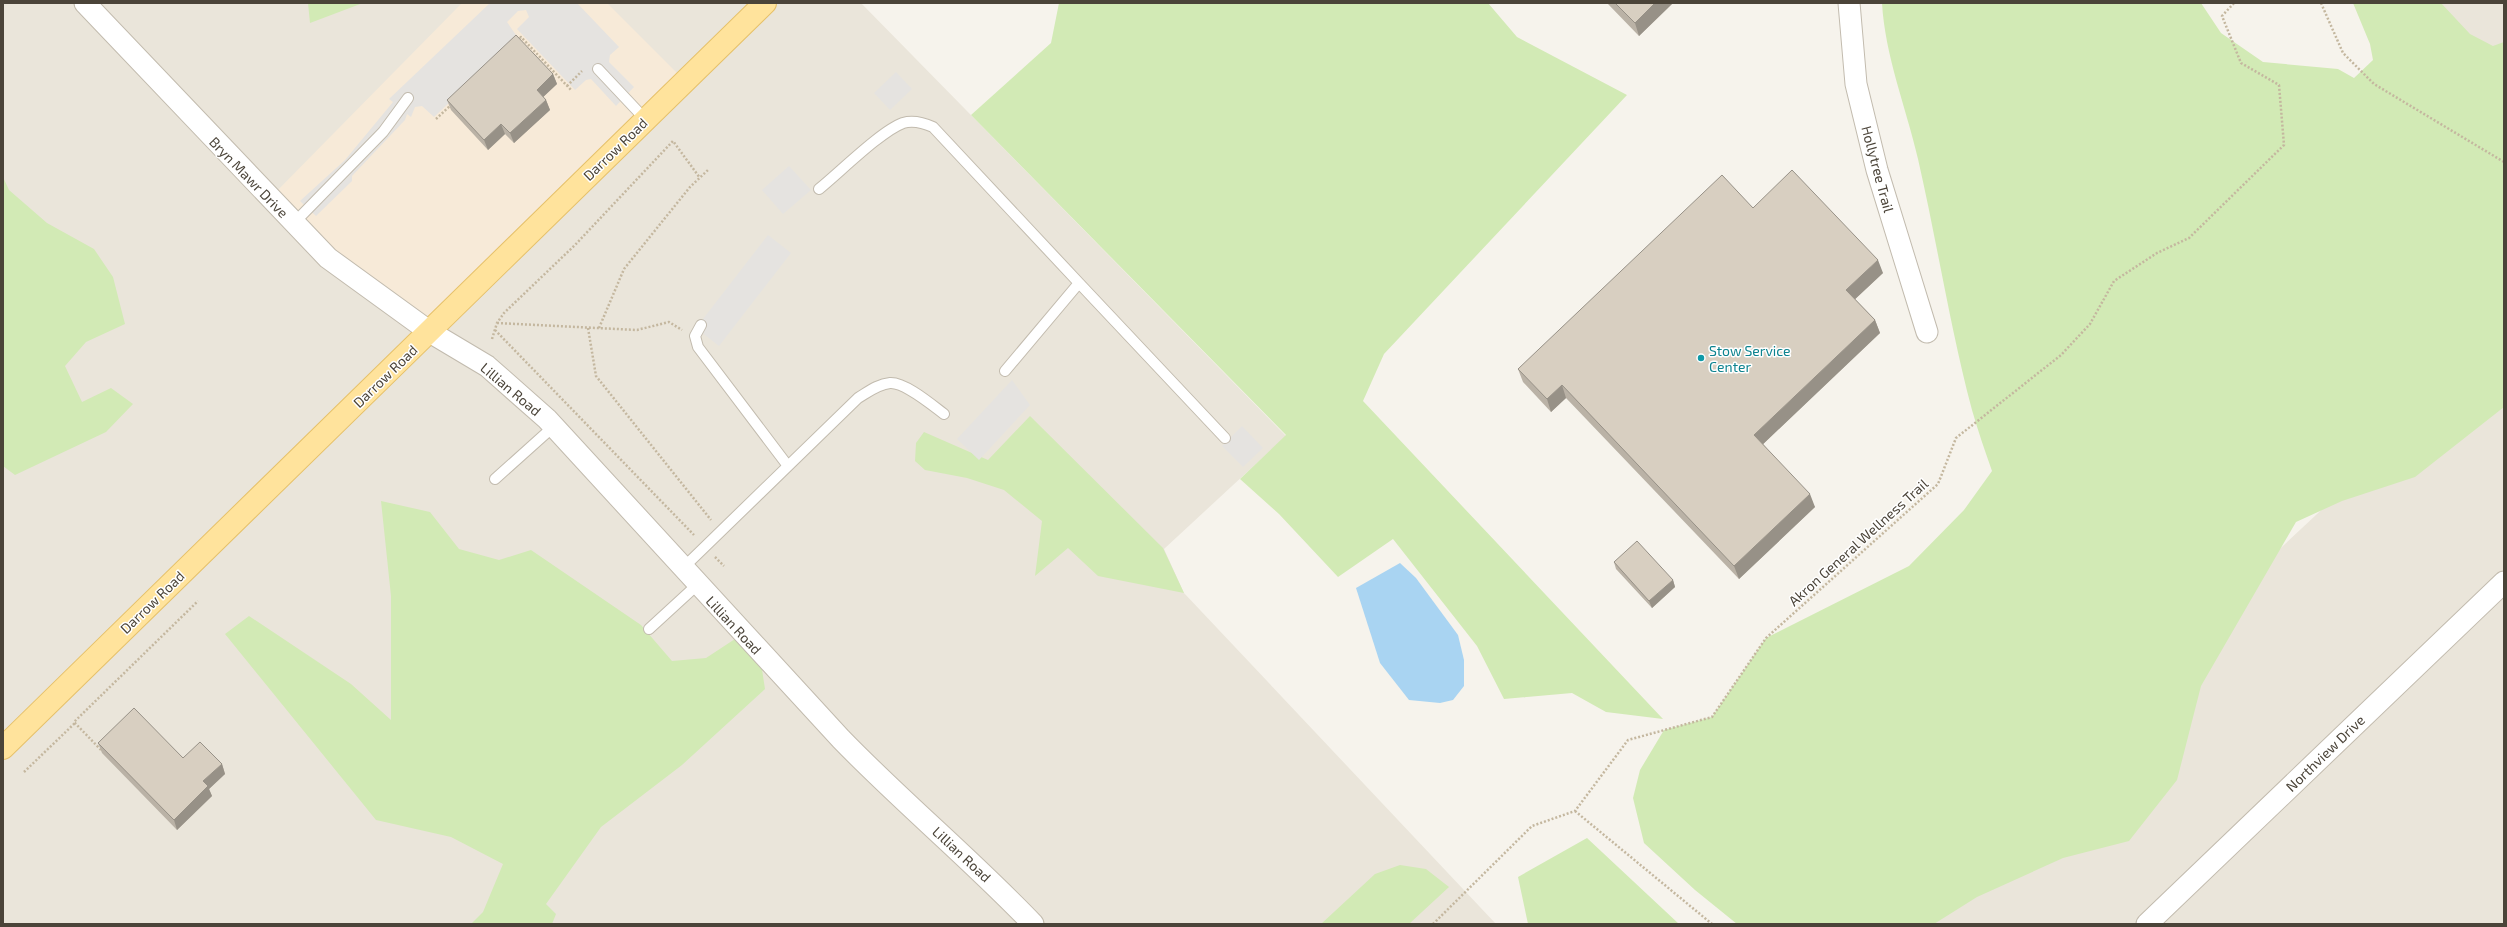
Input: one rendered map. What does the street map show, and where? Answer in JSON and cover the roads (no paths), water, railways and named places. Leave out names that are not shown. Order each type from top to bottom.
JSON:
[{"type":"main road","name":"Darrow Road","points":[[3,748],[765,3]]},
{"type":"street","name":"Bryn Mawr Drive","points":[[85,3],[328,258],[430,332]]},
{"type":"street","name":"Hollytree Trail","points":[[1849,3],[1858,91],[1877,170],[1927,332]]},
{"type":"street","name":"Lillian Road","points":[[430,332],[487,366],[553,426],[682,569],[868,768],[996,885],[1033,924]]},
{"type":"street","name":"Northview Drive","points":[[2147,924],[2504,582]]},
{"type":"lane","points":[[598,69],[645,119]]},
{"type":"lane","points":[[294,223],[382,132],[408,98]]},
{"type":"lane","points":[[819,189],[884,134],[903,123],[921,122],[933,127],[1225,438]]},
{"type":"lane","points":[[1005,371],[1078,283]]},
{"type":"lane","points":[[701,325],[695,336],[698,347],[788,466]]},
{"type":"lane","points":[[682,569],[858,398],[875,387],[891,383],[907,388],[944,414]]},
{"type":"lane","points":[[495,479],[553,426]]},
{"type":"lane","points":[[649,629],[697,585]]},
{"type":"water","points":[[1400,563],[1416,578],[1458,635],[1464,660],[1464,686],[1453,700],[1440,703],[1409,700],[1380,663],[1356,588]]},
{"type":"place","name":"Stow Service Center","points":[[1701,358]]}]
